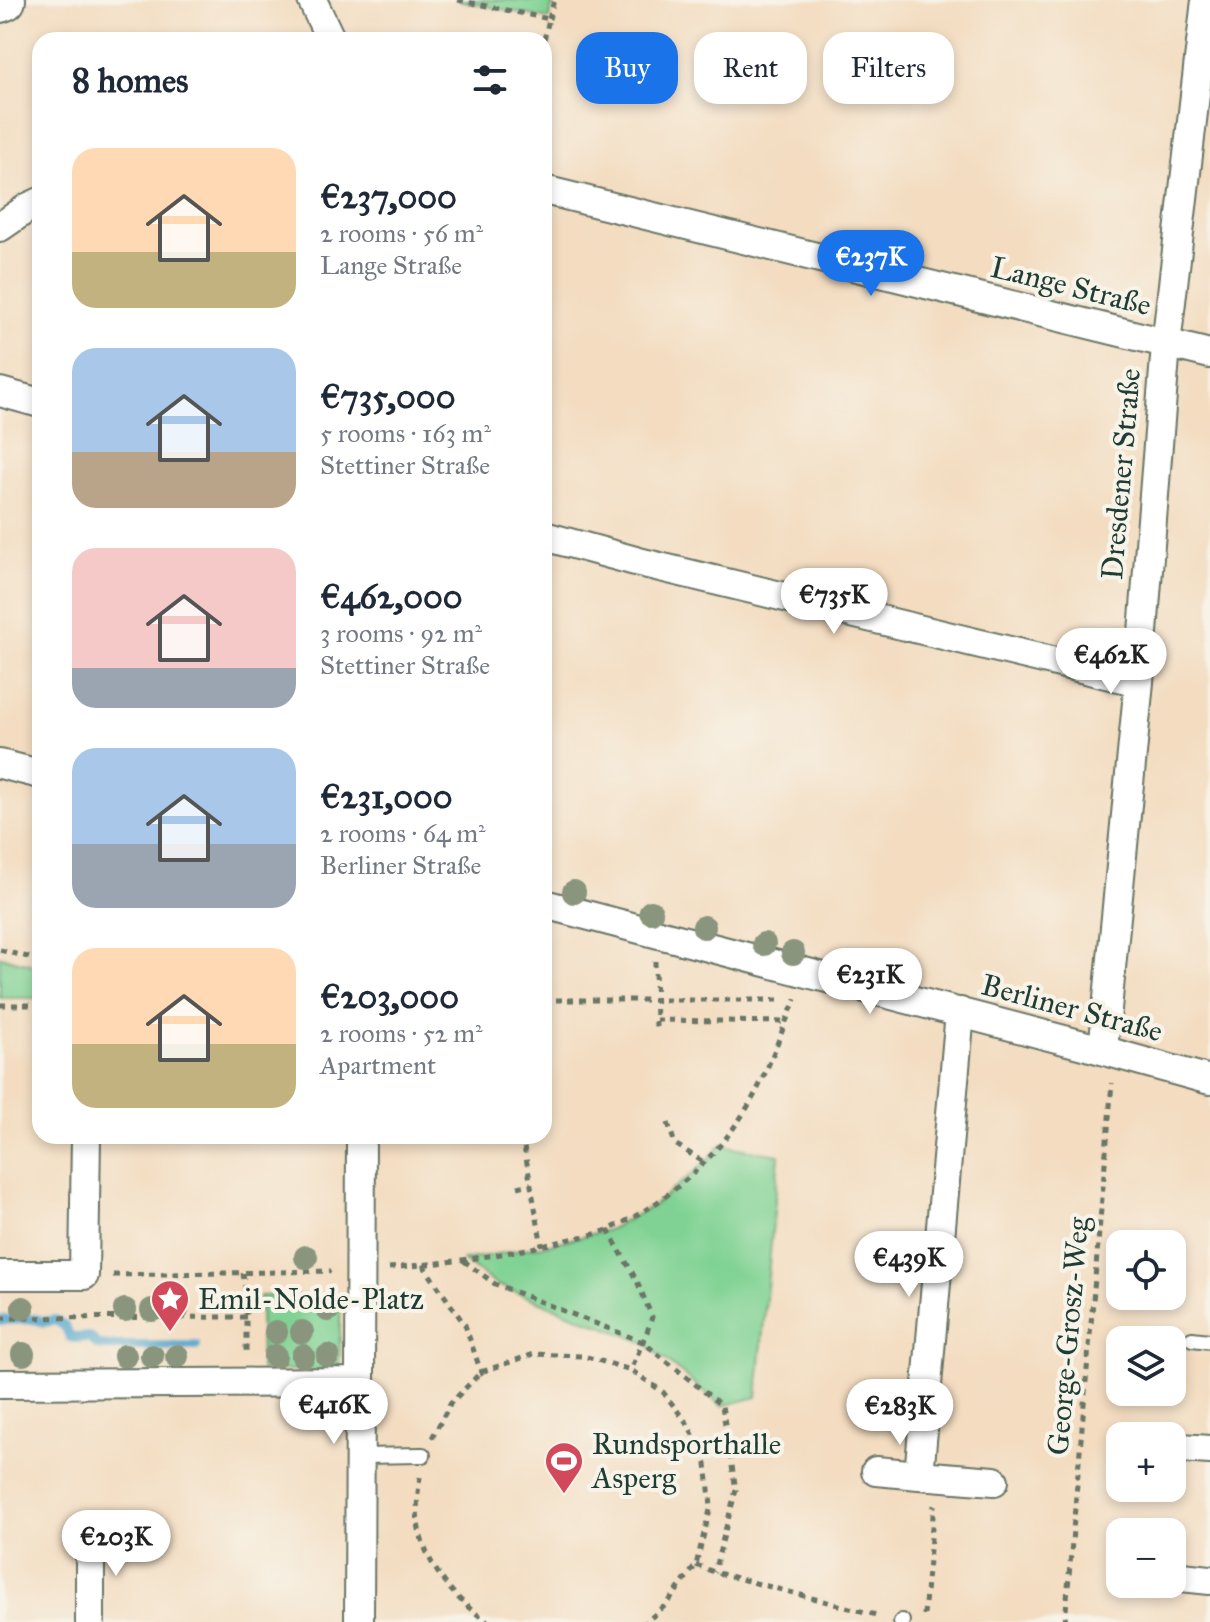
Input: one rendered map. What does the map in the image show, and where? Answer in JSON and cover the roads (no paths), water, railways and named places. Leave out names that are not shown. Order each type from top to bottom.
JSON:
[{"type":"street","points":[[312,0],[327,32]]},
{"type":"street","name":"Dresdener Straße","points":[[1109,1052],[1166,345],[1202,6]]},
{"type":"street","name":"Lange Straße","points":[[552,192],[1210,354]]},
{"type":"street","points":[[0,227],[32,206]]},
{"type":"street","points":[[0,392],[32,401]]},
{"type":"street","points":[[552,538],[654,566],[1139,682]]},
{"type":"street","points":[[0,764],[32,772]]},
{"type":"street","name":"Berliner Straße","points":[[552,906],[1210,1080]]},
{"type":"street","points":[[928,1476],[960,1012]]},
{"type":"street","points":[[0,1275],[84,1275],[86,1144]]},
{"type":"street","points":[[359,1622],[361,1144]]},
{"type":"street","points":[[0,1384],[360,1382]]},
{"type":"street","points":[[1186,1448],[1210,1450]]},
{"type":"street","points":[[876,1471],[994,1481]]},
{"type":"street","points":[[90,1534],[90,1622]]},
{"type":"street","points":[[1186,1577],[1210,1580]]},
{"type":"lane","points":[[1192,1339],[1210,1341]]},
{"type":"lane","points":[[360,1456],[423,1455]]},
{"type":"waterway","points":[[0,1320],[55,1320],[65,1326],[70,1337],[89,1337],[98,1345],[105,1346],[196,1346]]},
{"type":"place","name":"Emil-Nolde-Platz","points":[[170,1333]]},
{"type":"place","name":"Rundsporthalle Asperg","points":[[564,1495]]}]
